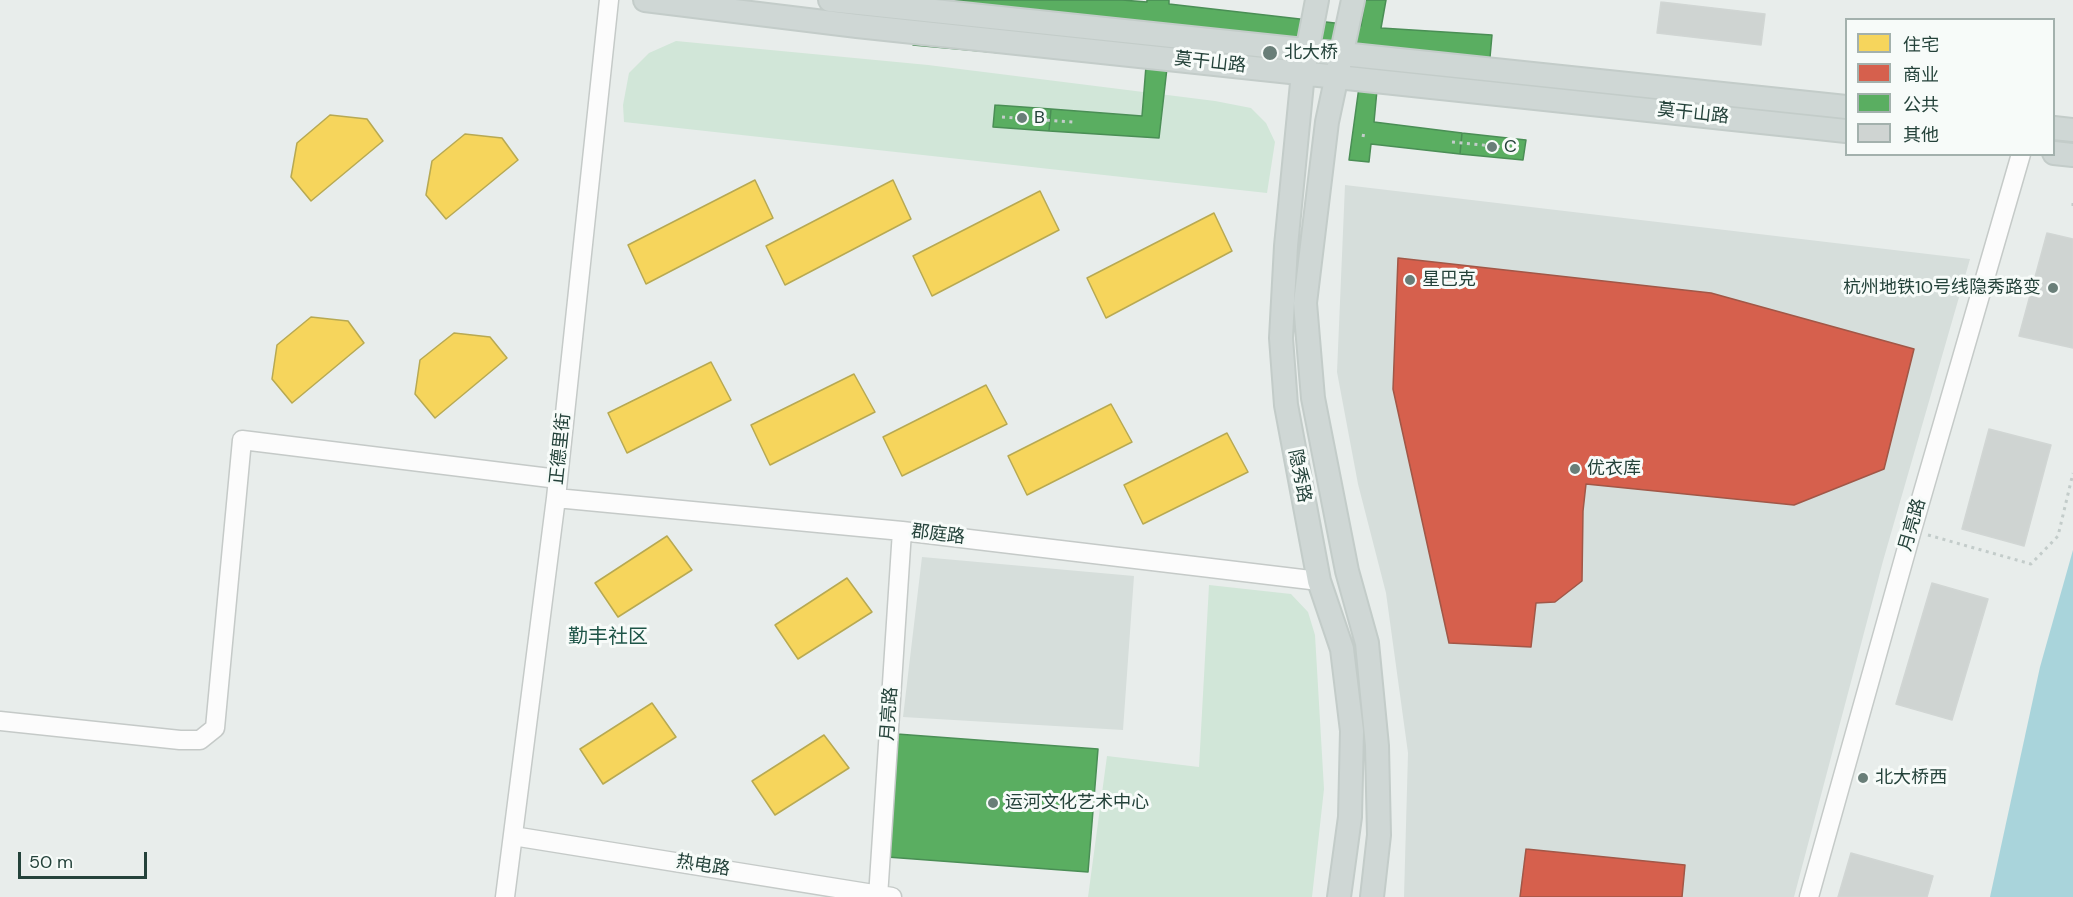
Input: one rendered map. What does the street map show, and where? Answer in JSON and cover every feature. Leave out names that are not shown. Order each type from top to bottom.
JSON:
[{"type":"main road","name":"莫干山路","points":[[645,0],[857,26],[1845,130]]},
{"type":"main road","name":"莫干山路","points":[[830,0],[1845,107]]},
{"type":"main road","name":"隐秀路","points":[[1317,0],[1303,73],[1286,246],[1281,338],[1286,405],[1318,581],[1342,649],[1352,731],[1350,817],[1339,897]]},
{"type":"main road","name":"隐秀路","points":[[1353,0],[1327,122],[1305,303],[1312,398],[1347,571],[1367,643],[1377,746],[1379,835],[1372,897]]},
{"type":"main road","points":[[2055,128],[2073,130]]},
{"type":"main road","points":[[2055,153],[2073,155]]},
{"type":"street","name":"正德里街","points":[[505,897],[556,498],[609,0]]},
{"type":"street","name":"月亮路","points":[[1809,897],[2020,156]]},
{"type":"street","points":[[0,721],[180,740],[200,740],[215,728],[242,440],[558,479]]},
{"type":"street","name":"郡庭路","points":[[556,498],[902,531],[1318,581]]},
{"type":"street","name":"月亮路","points":[[883,896],[902,531]]},
{"type":"street","name":"热电路","points":[[513,836],[883,896]]},
{"type":"path","points":[[1002,117],[1073,122]]},
{"type":"path","points":[[1363,137],[1364,132]]},
{"type":"path","points":[[1452,142],[1504,147]]},
{"type":"path","points":[[2073,203],[2073,209]]},
{"type":"path","points":[[1912,530],[2031,564],[2058,536],[2073,473]]},
{"type":"shaded area","points":[[1345,185],[1970,259],[1883,561],[1794,897],[1404,897],[1408,753],[1386,593],[1358,484],[1337,372]]},
{"type":"shaded area","points":[[922,557],[1134,576],[1123,730],[903,717]]},
{"type":"green space","points":[[676,41],[928,65],[1215,101],[1251,108],[1266,123],[1275,142],[1267,193],[624,122],[623,105],[629,73],[649,53]]},
{"type":"green space","points":[[1209,585],[1291,594],[1308,612],[1315,635],[1324,789],[1312,897],[1088,897],[1107,756],[1199,767]]},
{"type":"water","points":[[2073,550],[2073,897],[1990,897],[2040,667]]},
{"type":"building: 住宅","points":[[330,115],[367,119],[383,141],[311,201],[291,177],[297,143]]},
{"type":"building: 住宅","points":[[465,134],[502,138],[518,160],[446,219],[426,195],[432,161]]},
{"type":"building: 住宅","points":[[755,180],[773,218],[646,284],[628,245]]},
{"type":"building: 住宅","points":[[893,180],[911,219],[785,285],[766,246]]},
{"type":"building: 住宅","points":[[1040,191],[1059,230],[932,296],[913,256]]},
{"type":"building: 住宅","points":[[1214,213],[1232,251],[1106,318],[1087,278]]},
{"type":"building: 住宅","points":[[311,317],[348,321],[364,343],[292,403],[272,379],[277,345]]},
{"type":"building: 住宅","points":[[454,333],[490,337],[507,358],[435,418],[415,394],[420,360]]},
{"type":"building: 住宅","points":[[711,362],[731,400],[627,453],[608,413]]},
{"type":"building: 住宅","points":[[854,374],[875,412],[770,465],[751,425]]},
{"type":"building: 住宅","points":[[986,385],[1007,424],[902,476],[883,437]]},
{"type":"building: 住宅","points":[[1111,404],[1132,442],[1027,495],[1008,456]]},
{"type":"building: 住宅","points":[[1227,433],[1248,472],[1143,524],[1124,485]]},
{"type":"building: 住宅","points":[[667,536],[692,570],[618,617],[595,583]]},
{"type":"building: 住宅","points":[[847,578],[872,612],[798,659],[775,625]]},
{"type":"building: 住宅","points":[[652,703],[676,737],[603,784],[580,749]]},
{"type":"building: 住宅","points":[[824,735],[849,768],[775,815],[752,781]]},
{"type":"building: 商业","points":[[1398,258],[1711,293],[1914,349],[1884,469],[1794,505],[1586,484],[1583,511],[1582,581],[1555,602],[1536,603],[1531,647],[1449,643],[1393,389]]},
{"type":"building: 商业","points":[[1526,849],[1685,865],[1682,897],[1520,897]]},
{"type":"building: 公共","name":"北大桥","points":[[920,0],[1147,2],[1147,0],[1169,0],[1169,4],[1361,26],[1365,0],[1386,0],[1381,28],[1492,35],[1486,102],[1377,90],[1374,122],[1462,133],[1460,154],[1371,144],[1369,162],[1349,160],[1359,87],[1167,68],[1159,138],[1049,131],[1051,109],[1142,116],[1146,66],[913,45]]},
{"type":"building: 公共","name":"B","points":[[995,105],[1051,109],[1049,131],[993,127]]},
{"type":"building: 公共","name":"C","points":[[1462,133],[1526,140],[1523,160],[1460,154]]},
{"type":"building: 公共","name":"运河文化艺术中心","points":[[897,734],[1098,749],[1088,872],[887,857]]},
{"type":"building: 其他","points":[[1661,2],[1765,14],[1761,45],[1657,33]]},
{"type":"building: 其他","name":"杭州地铁10号线隐秀路变","points":[[2047,233],[2073,239],[2073,348],[2019,336]]},
{"type":"building: 其他","points":[[1989,429],[2051,445],[2024,546],[1962,529]]},
{"type":"building: 其他","points":[[1932,583],[1988,599],[1952,720],[1896,704]]},
{"type":"building: 其他","points":[[1851,853],[1933,876],[1927,897],[1838,897]]},
{"type":"place","name":"北大桥","points":[[1270,53]]},
{"type":"place","name":"B","points":[[1022,118]]},
{"type":"place","name":"C","points":[[1492,147]]},
{"type":"place","name":"星巴克","points":[[1410,280]]},
{"type":"place","name":"杭州地铁10号线隐秀路变","points":[[2053,288]]},
{"type":"place","name":"优衣库","points":[[1575,469]]},
{"type":"place","name":"北大桥西","points":[[1863,778]]},
{"type":"place","name":"运河文化艺术中心","points":[[993,803]]},
{"type":"district","name":"勤丰社区","points":[[608,638]]}]
